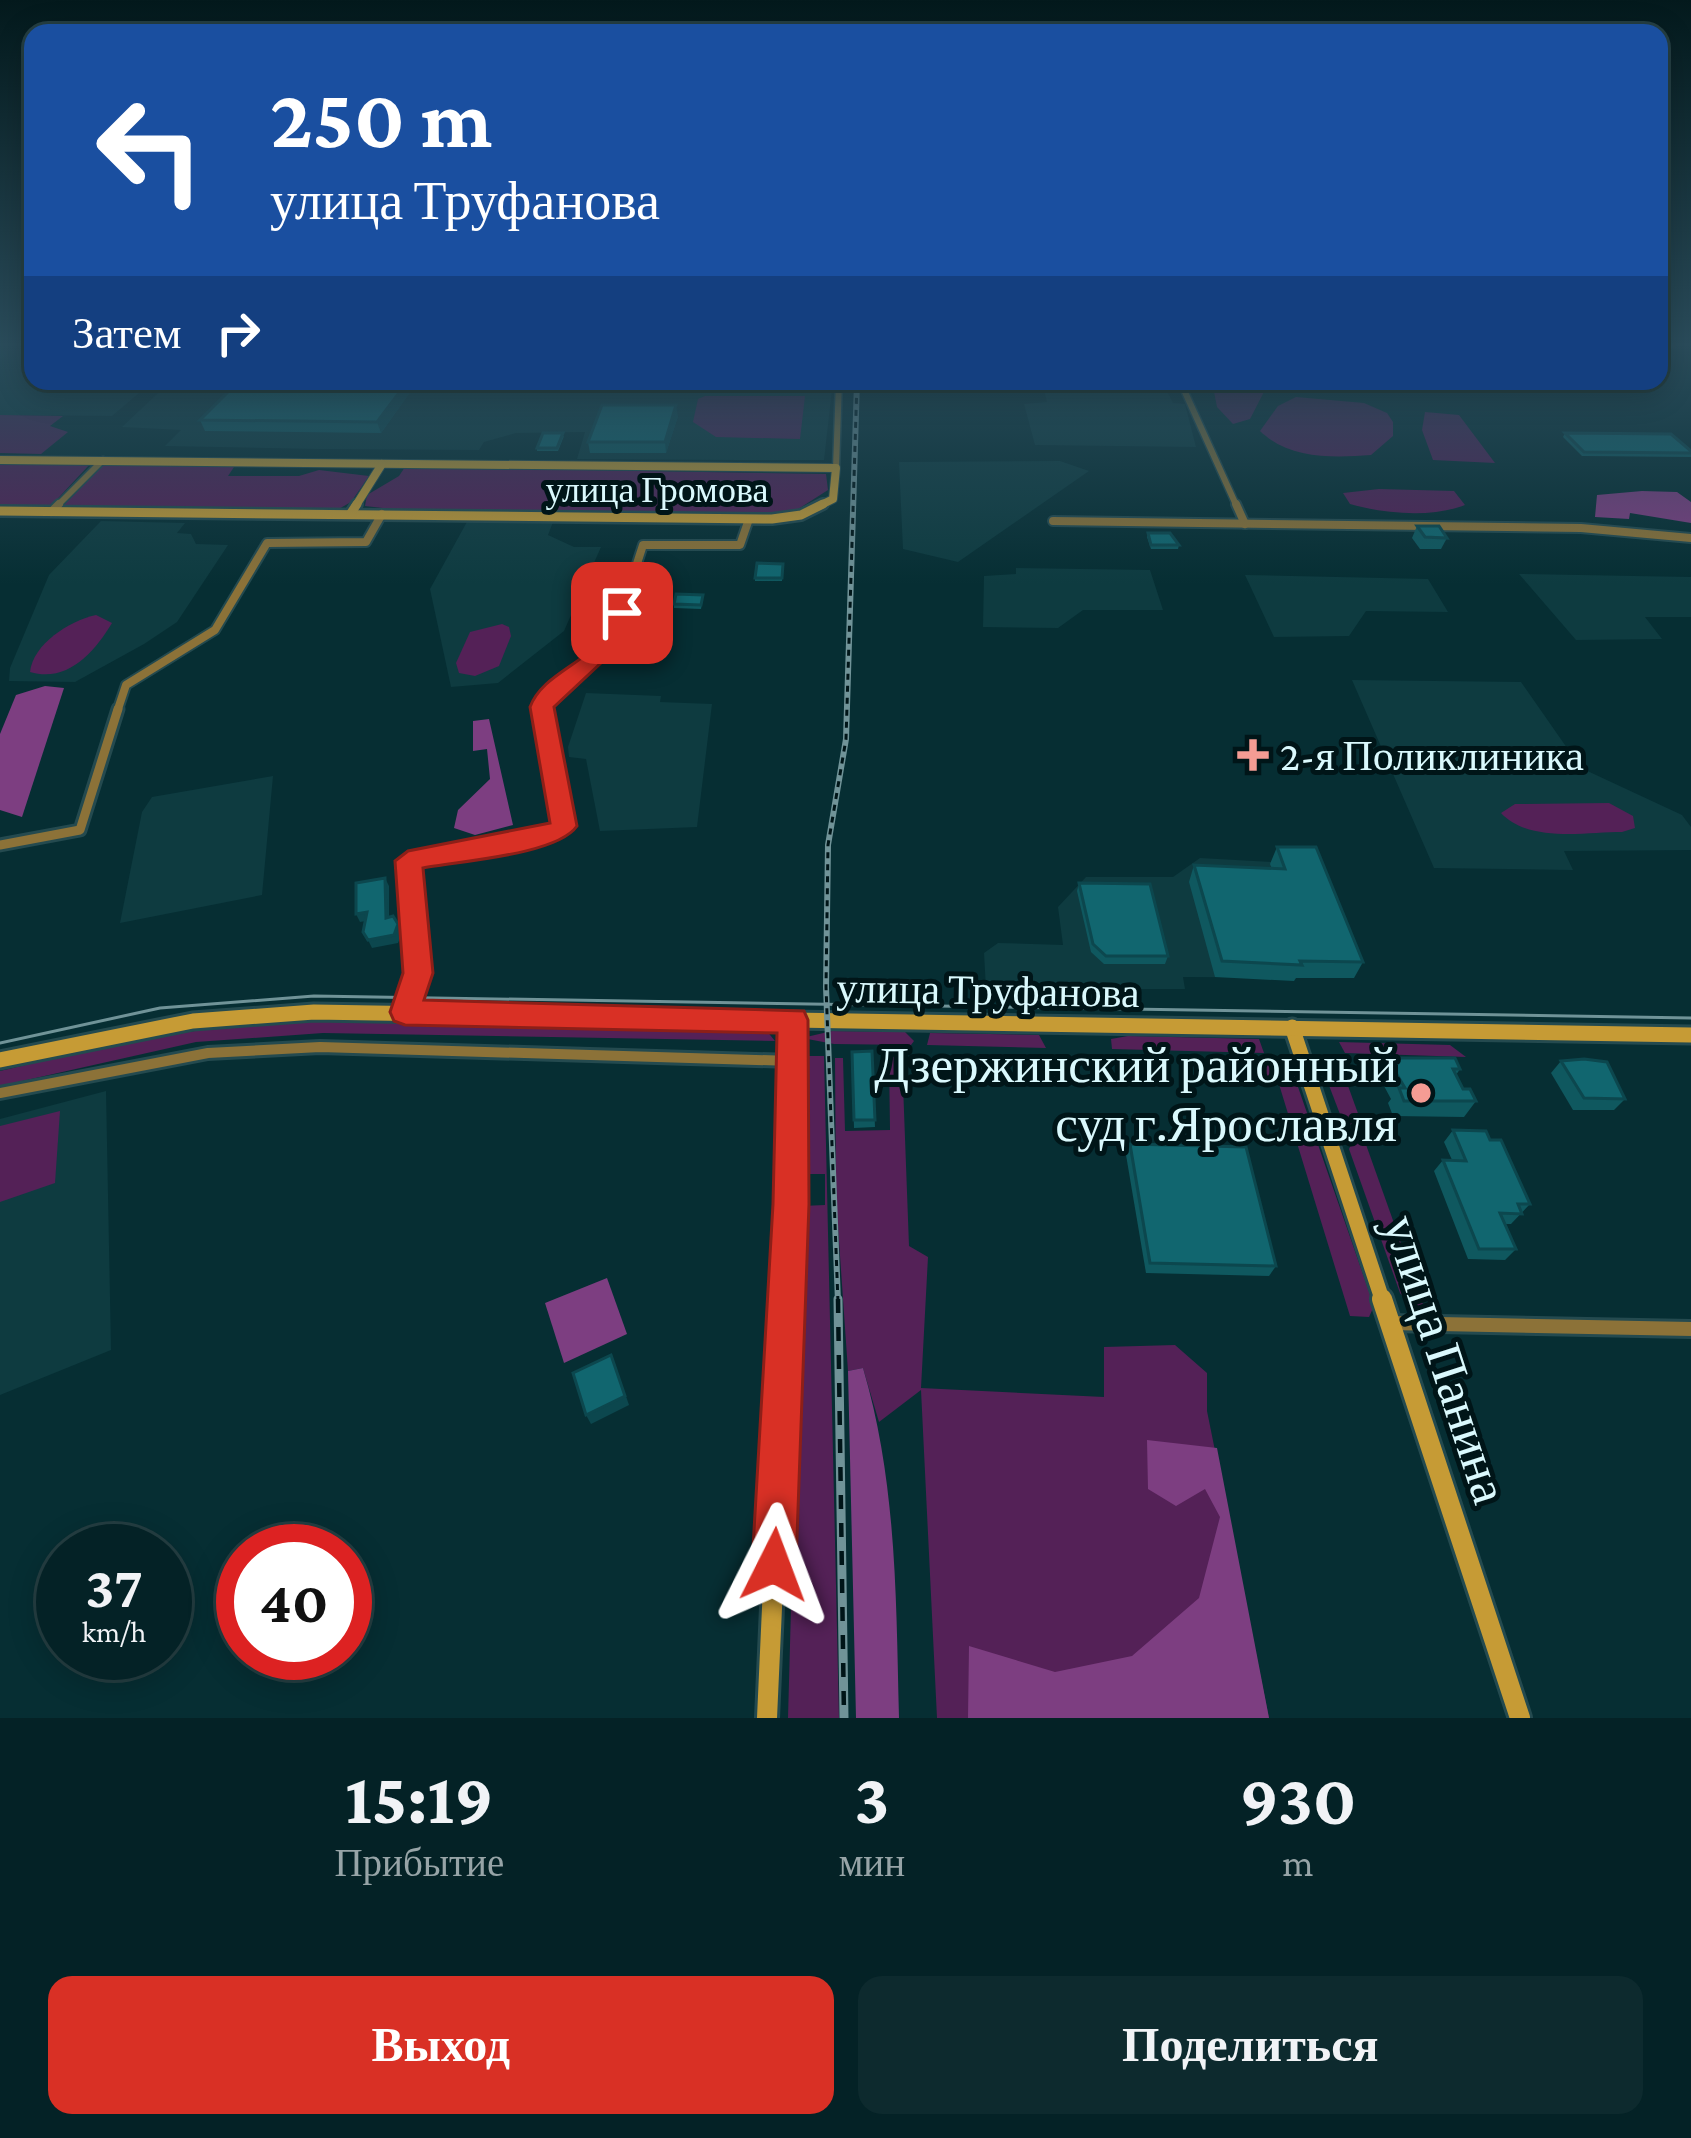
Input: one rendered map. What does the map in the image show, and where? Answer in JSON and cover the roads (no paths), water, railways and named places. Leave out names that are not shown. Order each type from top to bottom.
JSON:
[{"type":"street","points":[[836,468],[838,424]]},
{"type":"street","points":[[1200,424],[1245,524]]},
{"type":"street","name":"улица Громова","points":[[0,460],[836,468],[833,499],[793,517],[749,520],[0,511]]},
{"type":"street","points":[[51,512],[103,460]]},
{"type":"street","points":[[351,513],[382,464]]},
{"type":"street","points":[[0,845],[80,830],[126,686],[215,630],[267,543],[366,542],[382,514]]},
{"type":"street","points":[[405,1012],[418,973],[408,861],[550,835],[564,826],[542,707],[545,698],[612,641],[643,545],[740,545],[749,520]]},
{"type":"street","points":[[1052,521],[1582,528],[1691,538]]},
{"type":"street","name":"улица Труфанова","points":[[0,1060],[214,1018],[405,1012],[1691,1035]]},
{"type":"street","points":[[767,1718],[790,1212],[793,1020]]},
{"type":"street","name":"улица Панина","points":[[1292,1027],[1520,1718]]},
{"type":"street","points":[[0,1093],[185,1056],[320,1047],[792,1061]]},
{"type":"street","points":[[1390,1323],[1691,1329]]},
{"type":"tram line","points":[[0,1043],[160,1008],[314,996],[1691,1018]]},
{"type":"railway","points":[[838,1302],[826,987],[828,845],[846,739],[856,424]]},
{"type":"railway","points":[[838,1299],[844,1718]]},
{"type":"place","name":"2-я Поликлиника","points":[[1253,755]]},
{"type":"place","name":"Дзержинский районный суд г.Ярославля","points":[[1421,1093]]}]
